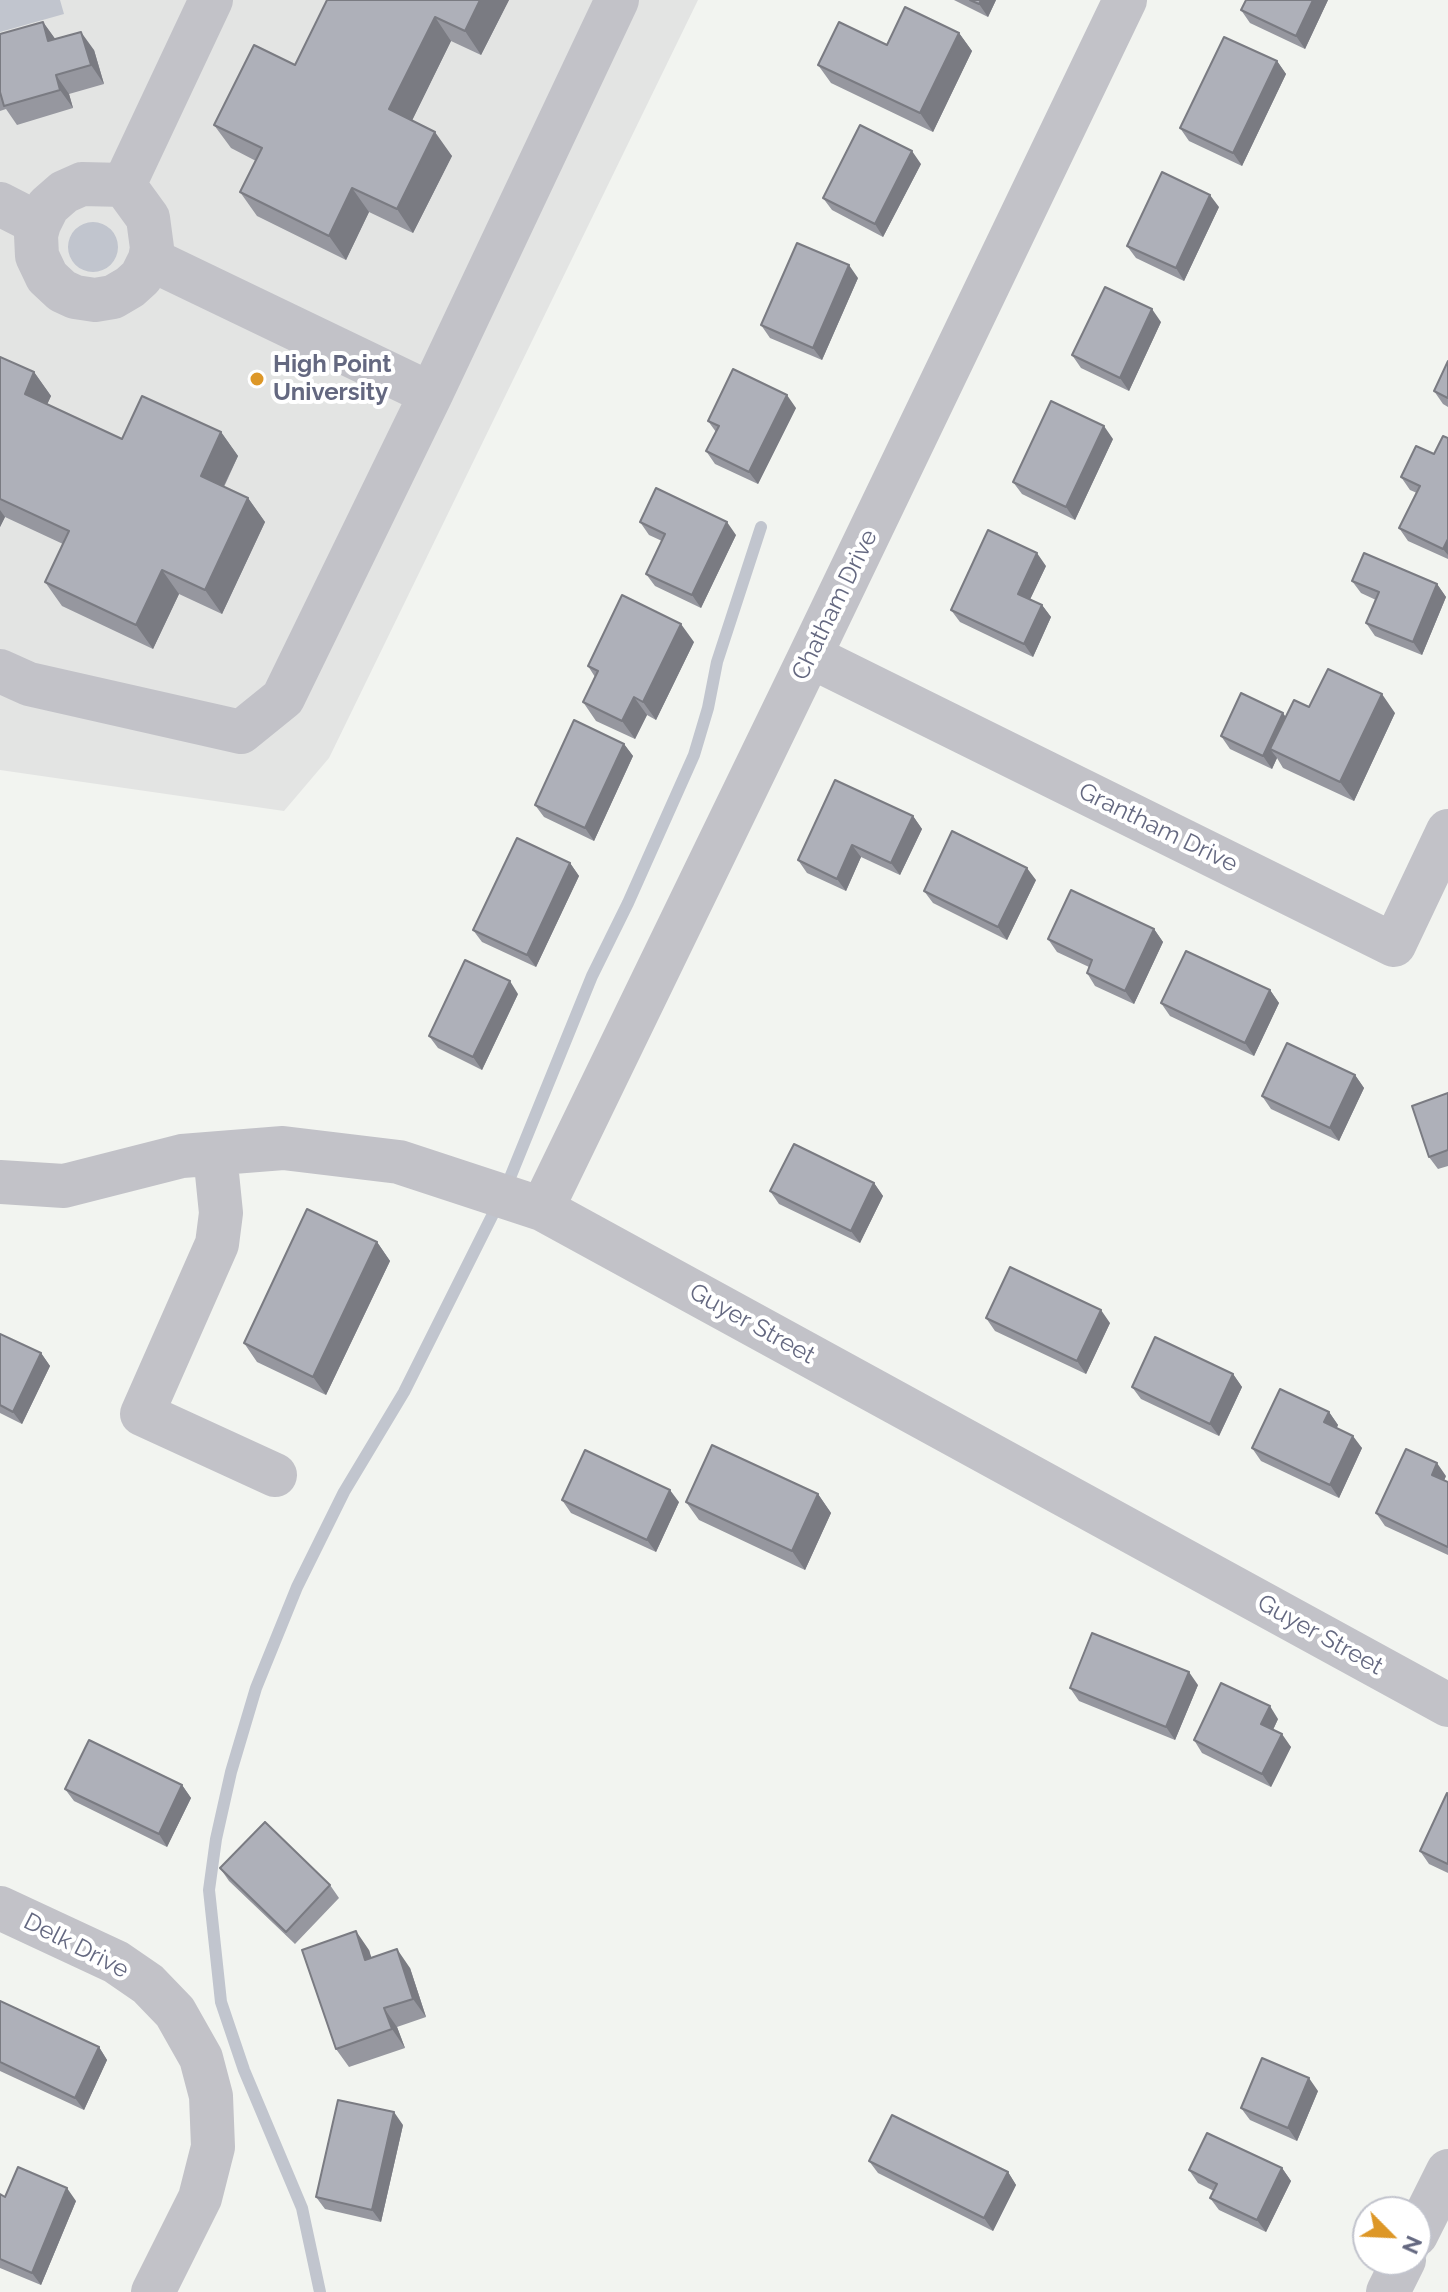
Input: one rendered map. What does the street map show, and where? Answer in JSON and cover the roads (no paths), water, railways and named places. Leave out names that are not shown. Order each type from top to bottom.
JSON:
[{"type":"street","points":[[124,185],[211,0]]},
{"type":"street","points":[[0,671],[29,684],[241,732],[283,698],[617,0]]},
{"type":"street","name":"Chatham Drive","points":[[542,1209],[1125,0]]},
{"type":"street","points":[[82,184],[124,185],[148,218],[152,248],[141,277],[113,297],[95,300],[62,291],[47,277],[37,256],[36,235],[48,206],[64,192],[82,184]]},
{"type":"street","points":[[0,204],[39,224]]},
{"type":"street","points":[[150,259],[431,394]]},
{"type":"street","name":"Grantham Drive","points":[[810,656],[1394,945],[1448,831]]},
{"type":"street","name":"Guyer Street","points":[[0,1182],[64,1186],[182,1156],[283,1148],[399,1162],[542,1209],[1448,1705]]},
{"type":"street","points":[[215,1154],[221,1213],[217,1244],[142,1414],[275,1475]]},
{"type":"street","name":"Delk Drive","points":[[0,1908],[116,1962],[148,1984],[175,2012],[201,2058],[211,2096],[213,2147],[200,2198],[153,2292]]},
{"type":"street","points":[[1432,2203],[1448,2171]]},
{"type":"waterway","points":[[320,2292],[302,2208],[244,2070],[221,2002],[209,1890],[216,1839],[231,1772],[256,1688],[297,1587],[344,1492],[404,1392],[505,1190],[592,976],[694,755],[717,662],[761,527]]},
{"type":"place","name":"High Point University","points":[[257,379]]}]
